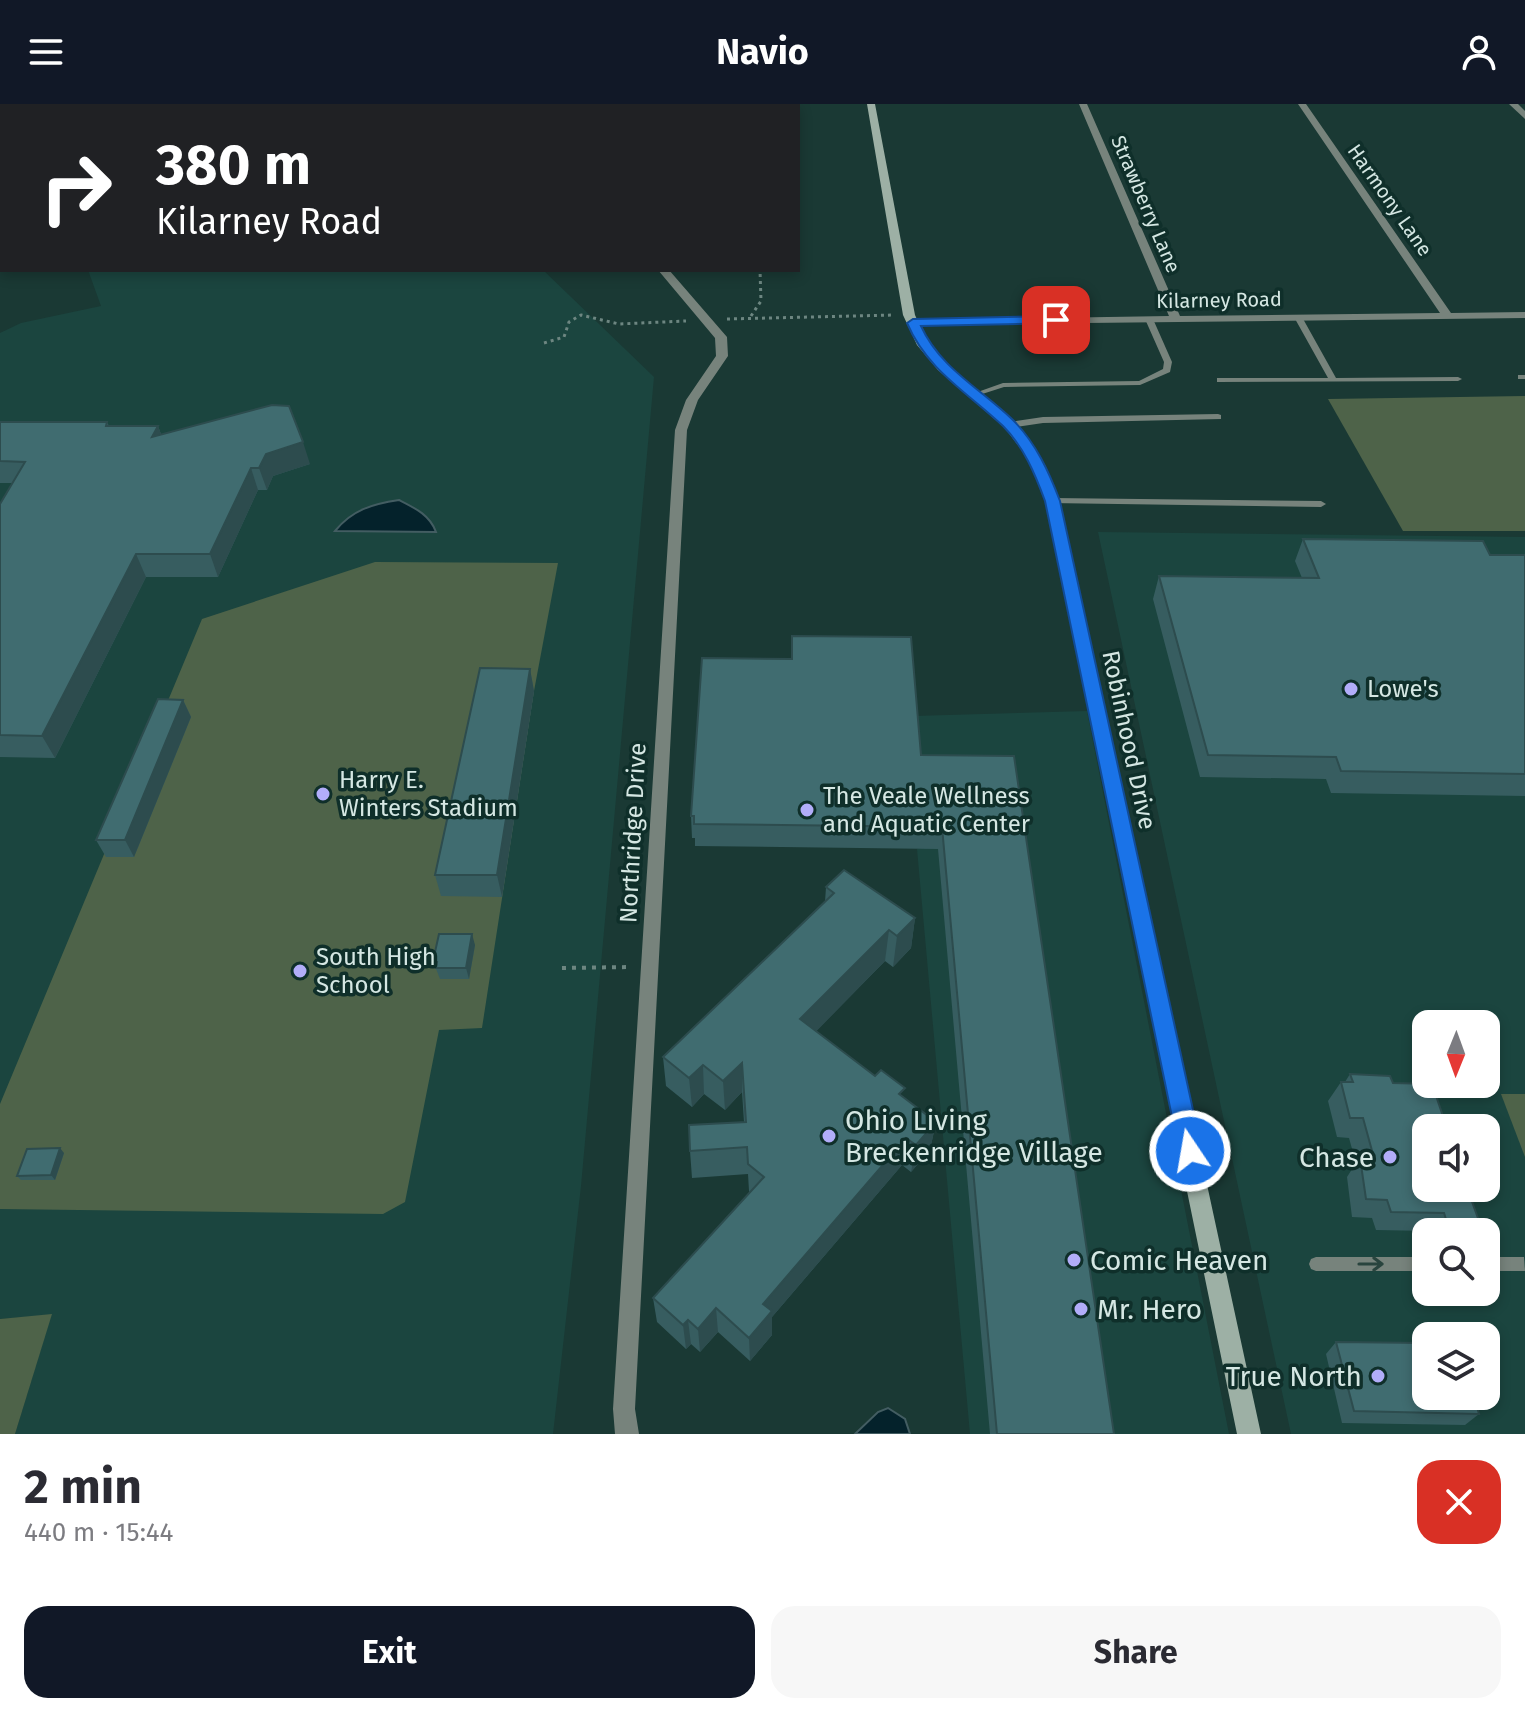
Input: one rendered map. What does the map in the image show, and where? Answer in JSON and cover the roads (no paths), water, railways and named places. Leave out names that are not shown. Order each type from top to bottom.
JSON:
[{"type":"street","name":"Robinhood Drive","points":[[871,104],[913,323],[923,345],[942,368],[1009,425],[1039,465],[1052,501],[1249,1434]]},
{"type":"street","name":"Strawberry Lane","points":[[1083,104],[1175,318]]},
{"type":"street","name":"Harmony Lane","points":[[1302,104],[1448,316]]},
{"type":"street","points":[[1513,104],[1525,116]]},
{"type":"street","name":"Northridge Drive","points":[[627,1434],[624,1409],[681,430],[684,411],[693,394],[722,356],[721,337],[665,272]]},
{"type":"street","name":"Kilarney Road","points":[[913,323],[1525,315]]},
{"type":"lane","points":[[1298,317],[1333,380]]},
{"type":"lane","points":[[976,394],[1003,385],[1140,383],[1154,378],[1167,370],[1168,362],[1149,319]]},
{"type":"lane","points":[[1220,380],[1458,379]]},
{"type":"lane","points":[[1009,425],[1043,420],[1218,417]]},
{"type":"lane","points":[[1052,501],[1321,504]]},
{"type":"lane","points":[[1316,1264],[1412,1264]]},
{"type":"lane","points":[[1500,1264],[1524,1264]]},
{"type":"place","name":"Lowe's","points":[[1351,689]]},
{"type":"place","name":"Harry E. Winters Stadium","points":[[323,794]]},
{"type":"place","name":"The Veale Wellness and Aquatic Center","points":[[807,810]]},
{"type":"place","name":"South High School","points":[[300,971]]},
{"type":"place","name":"Ohio Living Breckenridge Village","points":[[829,1136]]},
{"type":"place","name":"Chase","points":[[1390,1157]]},
{"type":"place","name":"Comic Heaven","points":[[1074,1260]]},
{"type":"place","name":"Mr. Hero","points":[[1081,1309]]},
{"type":"place","name":"True North","points":[[1378,1376]]}]
